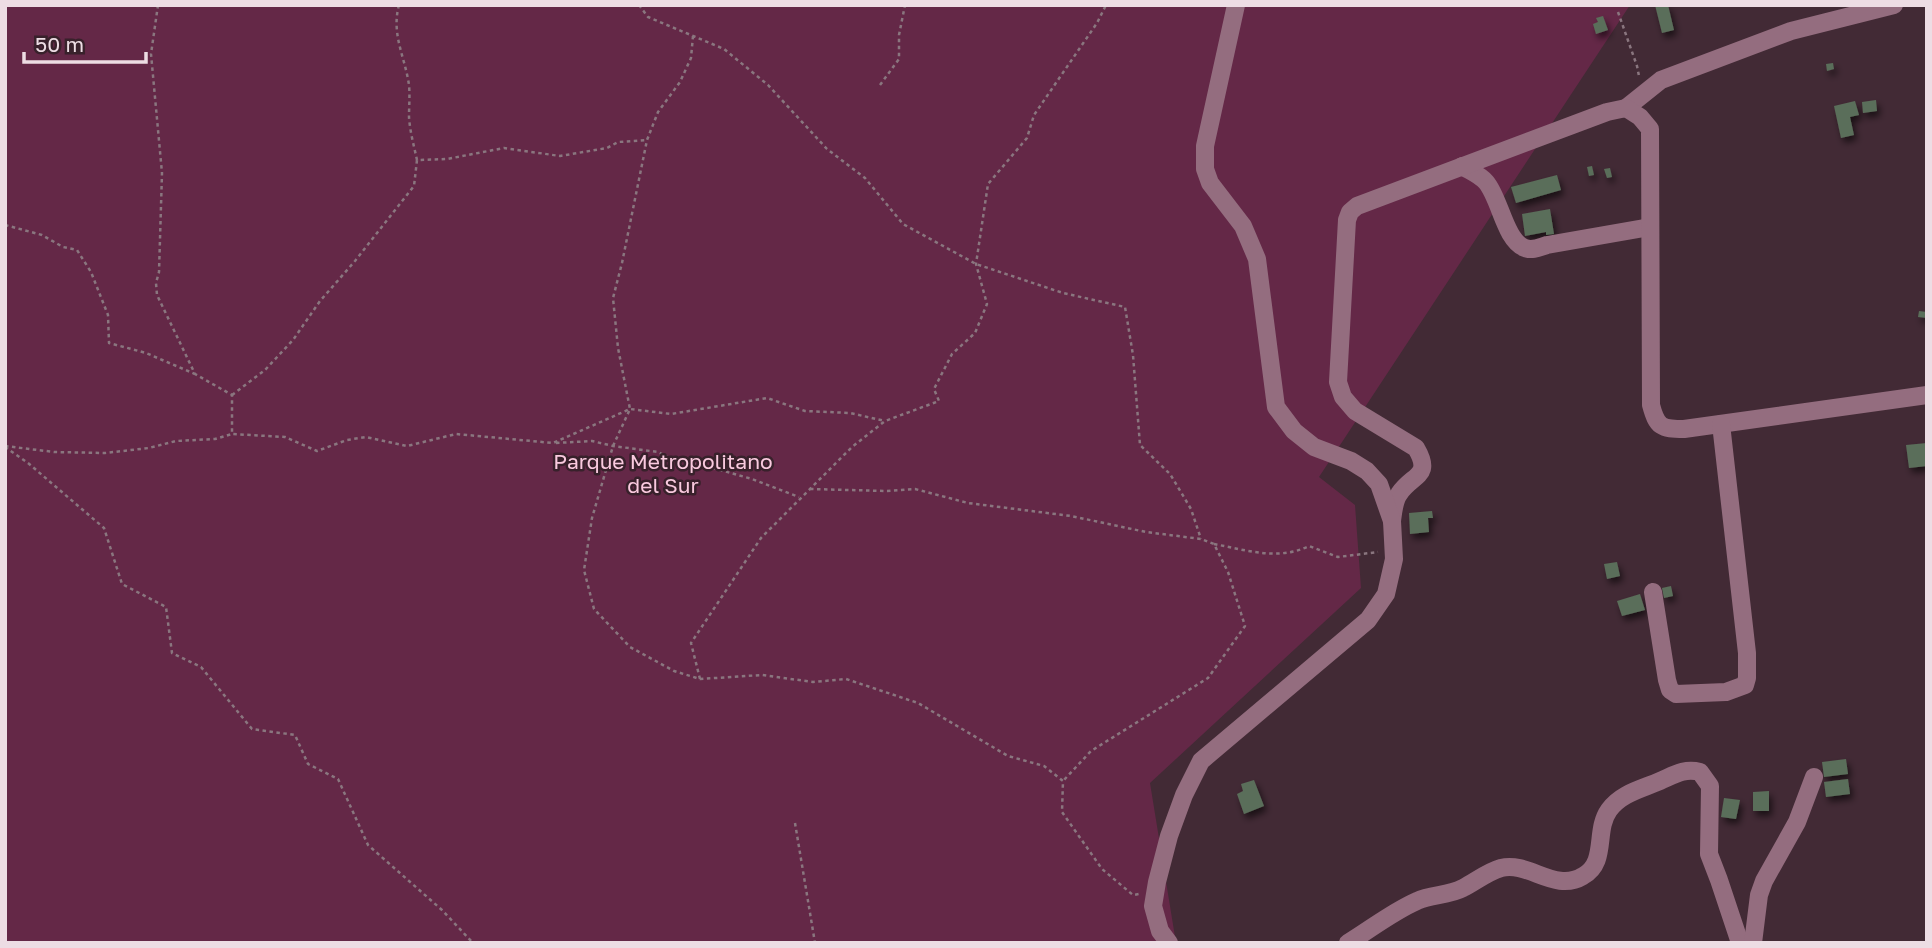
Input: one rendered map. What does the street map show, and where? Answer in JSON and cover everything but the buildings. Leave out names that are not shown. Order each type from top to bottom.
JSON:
[{"type":"street","points":[[1169,943],[1160,931],[1153,906],[1169,835],[1184,795],[1201,761],[1368,620],[1386,594],[1394,559],[1392,522],[1379,484],[1367,471],[1351,461],[1314,447],[1294,431],[1276,407],[1257,259],[1243,226],[1217,194],[1205,169],[1205,146],[1236,5]]},
{"type":"street","points":[[1392,522],[1397,495],[1418,477],[1423,468],[1416,448],[1355,411],[1343,397],[1338,382],[1347,220],[1350,212],[1357,206],[1462,166],[1607,112],[1626,108],[1661,80],[1791,31],[1894,5]]},
{"type":"street","points":[[1626,108],[1640,117],[1650,129],[1651,405],[1655,420],[1667,429],[1684,429],[1927,396]]},
{"type":"street","points":[[1462,166],[1485,180],[1515,241],[1524,248],[1533,249],[1650,227]]},
{"type":"street","points":[[1653,592],[1667,680],[1671,690],[1676,694],[1726,692],[1745,685],[1747,653],[1721,424]]},
{"type":"street","points":[[1348,943],[1420,899],[1449,894],[1499,869],[1521,868],[1558,881],[1579,879],[1591,872],[1597,862],[1601,831],[1608,810],[1622,797],[1690,769],[1700,772],[1710,786],[1709,854],[1741,943]]},
{"type":"street","points":[[1753,943],[1759,895],[1764,881],[1797,822],[1814,777]]},
{"type":"path","points":[[158,5],[151,54],[162,173],[157,295],[195,374]]},
{"type":"path","points":[[232,394],[265,370],[293,340],[320,301],[414,186],[417,160],[409,119],[410,90],[407,70],[399,51],[396,16],[399,5]]},
{"type":"path","points":[[639,5],[648,17],[724,49],[768,85],[827,149],[865,178],[903,224],[976,264],[1063,293],[1125,307],[1133,355],[1140,444],[1170,474],[1191,509],[1201,539]]},
{"type":"path","points":[[880,85],[899,58],[899,36],[905,5]]},
{"type":"path","points":[[700,680],[691,643],[761,538],[852,447],[885,421],[939,401],[934,389],[952,354],[975,333],[987,304],[976,264],[988,184],[1027,138],[1034,115],[1097,23],[1106,5]]},
{"type":"path","points":[[1618,12],[1637,66],[1642,96]]},
{"type":"path","points":[[693,36],[691,58],[680,82],[658,112],[647,140],[613,298],[618,348],[630,409],[613,446],[593,518],[584,570],[594,609],[630,647],[674,671],[700,680],[762,675],[813,682],[846,679],[918,703],[1008,756],[1044,766],[1063,781]]},
{"type":"path","points":[[417,160],[447,159],[504,148],[560,156],[607,148],[618,142],[647,140]]},
{"type":"path","points":[[5,225],[42,235],[63,247],[77,250],[91,272],[108,315],[109,343],[146,353],[195,374],[232,394]]},
{"type":"path","points":[[232,394],[232,434]]},
{"type":"path","points":[[553,443],[630,409],[671,414],[767,398],[805,411],[850,413],[885,421]]},
{"type":"path","points":[[5,447],[106,453],[149,448],[176,441],[215,439],[232,434],[285,437],[317,451],[347,440],[366,437],[407,446],[456,434],[553,443],[592,441],[658,452],[681,464],[699,464],[752,479],[801,498]]},
{"type":"path","points":[[5,447],[28,463],[104,528],[122,584],[166,607],[172,653],[201,667],[252,729],[295,735],[308,764],[338,779],[368,845],[442,911],[473,943]]},
{"type":"path","points":[[810,489],[915,489],[968,503],[1071,516],[1275,555],[1308,546],[1338,557],[1394,549]]},
{"type":"path","points":[[1156,890],[1133,895],[1102,869],[1062,812],[1063,781],[1091,751],[1208,678],[1245,626],[1228,572],[1214,544]]},
{"type":"path","points":[[795,823],[815,943]]},
{"type":"green space","name":"Parque Metropolitano del Sur","points":[[5,5],[1630,5],[1319,477],[1355,505],[1361,588],[1150,783],[1176,943],[5,943]]}]
